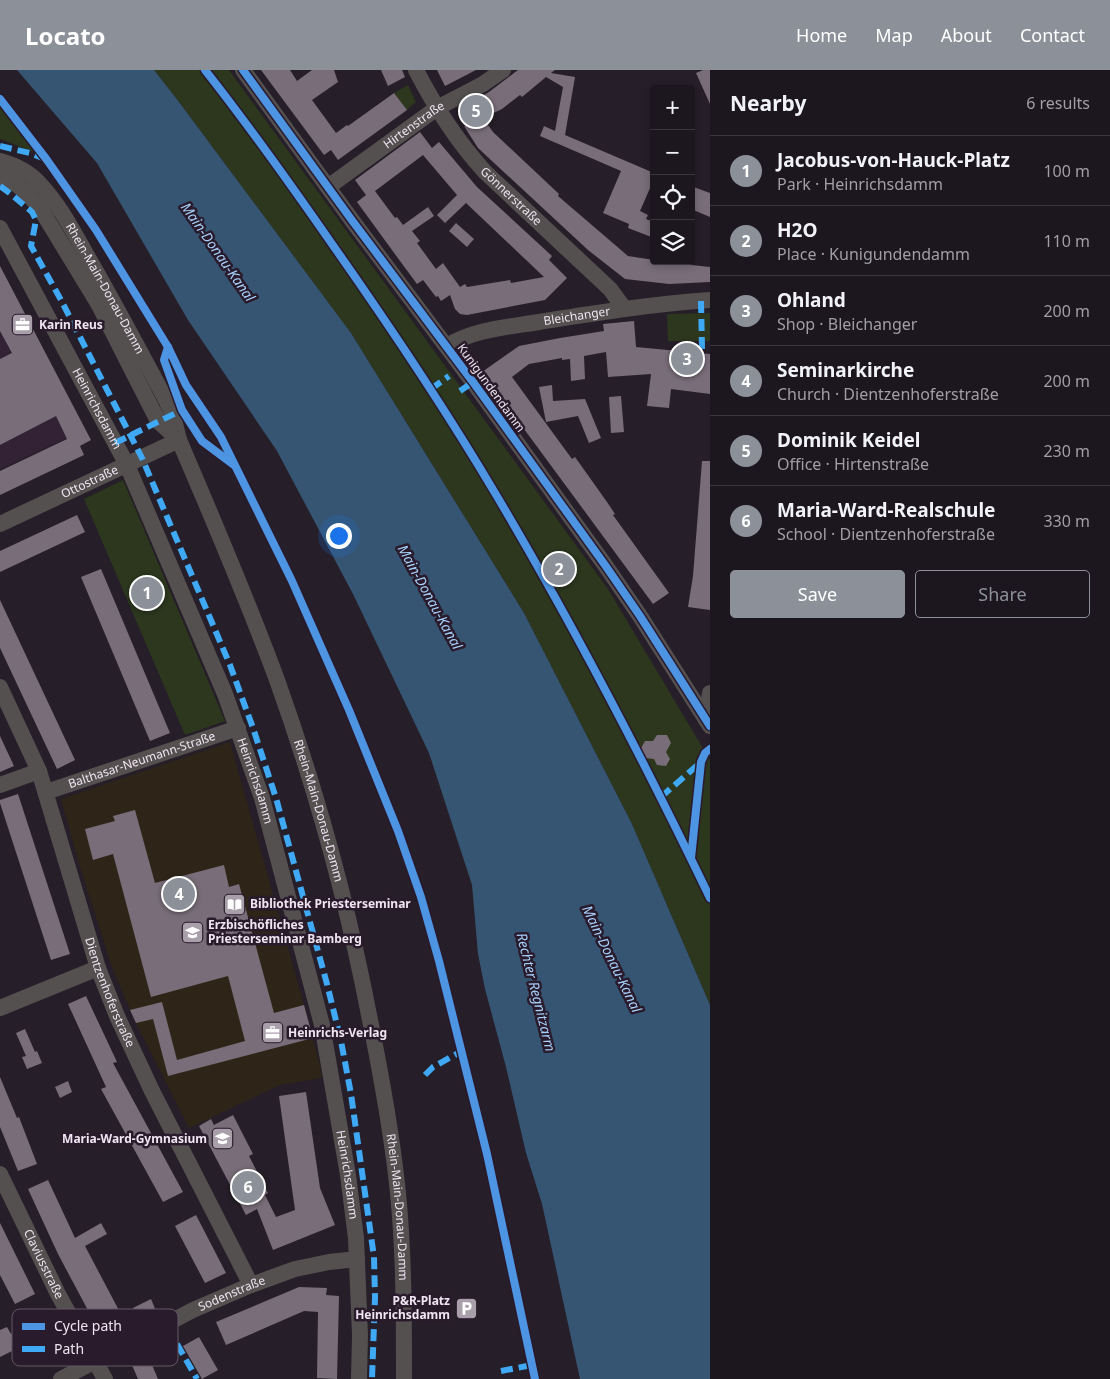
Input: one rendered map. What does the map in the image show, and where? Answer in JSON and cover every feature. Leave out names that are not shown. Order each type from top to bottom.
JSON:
[{"type":"street","name":"Kunigundendamm","points":[[243,70],[447,346],[609,570],[708,723]]},
{"type":"street","name":"Gönnerstraße","points":[[416,70],[437,108],[467,152],[485,172],[610,289],[624,308]]},
{"type":"street","name":"Hirtenstraße","points":[[328,186],[437,108],[484,84],[503,70]]},
{"type":"street","name":"Rhein-Main-Donau-Damm","points":[[0,161],[12,164],[39,183],[70,225],[166,400],[173,415],[179,440],[252,614],[278,682],[338,875],[353,936],[382,1081],[391,1133],[398,1194],[404,1297],[404,1379]]},
{"type":"street","name":"Rhein-Main-Donau-Damm","points":[[0,176],[16,184],[27,193],[49,221],[99,305],[158,422],[179,440]]},
{"type":"street","name":"Heinrichsdamm","points":[[0,228],[127,465],[238,728],[262,798],[322,1025],[348,1175],[356,1238],[360,1335],[359,1379]]},
{"type":"street","name":"Bleichanger","points":[[447,346],[462,338],[482,332],[624,308],[710,300]]},
{"type":"street","name":"Ottostraße","points":[[0,524],[179,440]]},
{"type":"street","name":"Dientzenhoferstraße","points":[[0,687],[39,771],[98,968],[117,1016],[152,1091],[251,1285]]},
{"type":"street","points":[[708,723],[710,693]]},
{"type":"street","name":"Balthasar-Neumann-Straße","points":[[46,792],[238,728]]},
{"type":"street","points":[[0,785],[39,771]]},
{"type":"street","points":[[0,1008],[98,968]]},
{"type":"street","name":"Claviusstraße","points":[[0,1174],[66,1309]]},
{"type":"street","name":"Sodenstraße","points":[[178,1318],[251,1285],[295,1269],[357,1259]]},
{"type":"street","name":"Sodenstraße","points":[[61,1379],[84,1366]]},
{"type":"street","name":"Claviusstraße","points":[[97,1366],[105,1379]]},
{"type":"shaded area","points":[[0,322],[69,437],[0,469]]},
{"type":"shaded area","name":"Erzbischöfliches Priesterseminar Bamberg","points":[[230,742],[304,1005],[322,1078],[280,1085],[189,1128],[136,1023],[112,967],[79,864],[61,799]]},
{"type":"green space","points":[[154,70],[229,70],[608,589],[710,760],[710,1005],[632,824],[524,613],[351,333]]},
{"type":"green space","points":[[408,85],[416,102],[407,110],[394,93]]},
{"type":"green space","points":[[0,106],[37,153],[0,139]]},
{"type":"green space","points":[[710,313],[710,341],[668,341],[667,314]]},
{"type":"green space","points":[[123,480],[225,721],[185,735],[84,499]]},
{"type":"water","points":[[17,70],[154,70],[351,333],[524,613],[632,824],[710,1005],[710,1379],[580,1379],[542,1204],[526,1153],[485,989],[478,954],[472,885],[429,753],[353,594],[277,451],[188,320],[97,163]]},
{"type":"building","points":[[261,70],[290,70],[297,81],[312,70],[334,70],[338,82],[312,100],[336,133],[394,93],[407,110],[338,160],[331,150],[324,155]]},
{"type":"building","points":[[381,70],[402,70],[405,77],[388,86]]},
{"type":"building","points":[[437,70],[476,70],[445,86]]},
{"type":"building","points":[[518,70],[555,70],[551,73],[575,77],[565,135],[650,171],[650,188],[640,211],[648,215],[646,219],[650,220],[650,236],[628,228],[629,224],[603,213],[621,171],[540,136],[544,126],[555,131],[563,87],[546,77],[522,97],[520,95],[502,109],[483,118],[493,132],[559,194],[558,196],[628,256],[650,259],[650,265],[710,267],[710,282],[669,284],[625,279],[588,250],[478,148],[464,126],[472,123],[464,106],[489,92]]},
{"type":"building","points":[[710,70],[710,104],[696,73]]},
{"type":"building","points":[[420,132],[432,148],[439,142],[477,187],[552,256],[549,260],[567,278],[545,300],[467,315],[460,314],[455,309],[450,295],[441,301],[423,280],[417,284],[357,202],[366,195],[355,180]],"holes":[[[423,155],[457,195],[437,215],[445,223],[466,203],[544,277],[511,283],[510,280],[467,287],[465,284],[460,287],[443,263],[436,269],[417,243],[420,241],[412,231],[434,216],[428,207],[403,225],[397,217],[395,218],[375,191]]]},
{"type":"building","points":[[695,187],[710,193],[710,217],[695,211]]},
{"type":"building","points":[[456,223],[474,239],[467,247],[449,231]]},
{"type":"building","points":[[0,266],[91,440],[80,446],[84,455],[0,495],[0,471],[67,439],[56,416],[0,445],[0,359],[12,353],[0,331]]},
{"type":"building","points":[[634,321],[636,347],[710,354],[710,394],[671,389],[669,408],[647,406],[651,374],[608,377],[606,352],[584,356],[585,379],[571,381],[570,359],[562,360],[562,358],[529,364],[512,377],[572,459],[575,457],[615,514],[613,515],[669,593],[653,604],[482,372],[519,346],[604,331],[603,324]]},
{"type":"building","points":[[552,385],[553,401],[585,399],[601,438],[589,443],[578,416],[546,422],[539,387]]},
{"type":"building","points":[[621,396],[624,432],[611,433],[609,397]]},
{"type":"building","points":[[702,461],[710,461],[710,610],[688,607],[693,576]]},
{"type":"building","points":[[77,515],[85,532],[0,572],[0,551]]},
{"type":"building","points":[[101,569],[170,733],[150,741],[81,577]]},
{"type":"building","points":[[0,600],[75,760],[57,769],[0,648]]},
{"type":"building","points":[[657,735],[667,735],[671,743],[666,752],[670,759],[666,766],[657,765],[654,759],[645,758],[640,750],[645,741],[653,741]]},
{"type":"building","points":[[0,736],[14,766],[0,772]]},
{"type":"building","points":[[18,794],[70,954],[51,960],[0,803],[0,800]]},
{"type":"building","points":[[135,810],[155,883],[224,865],[229,887],[239,884],[274,1013],[304,1005],[313,1038],[168,1076],[153,1019],[136,1023],[130,1010],[162,1002],[177,1060],[245,1041],[228,976],[151,997],[113,854],[93,860],[85,829],[115,821],[113,816]]},
{"type":"building","points":[[86,996],[117,1062],[113,1063],[183,1192],[163,1202],[101,1089],[106,1087],[68,1004]]},
{"type":"building","points":[[25,1029],[42,1063],[27,1069],[22,1057],[26,1056],[16,1033]]},
{"type":"building","points":[[0,1077],[17,1118],[19,1117],[37,1164],[18,1171],[0,1127]]},
{"type":"building","points":[[68,1081],[72,1092],[60,1098],[55,1087]]},
{"type":"building","points":[[306,1092],[320,1188],[335,1225],[273,1250],[257,1209],[246,1215],[199,1126],[211,1119],[214,1125],[233,1115],[253,1154],[249,1156],[268,1193],[265,1195],[276,1217],[295,1210],[279,1096]]},
{"type":"building","points":[[48,1180],[75,1238],[101,1223],[107,1234],[85,1246],[118,1309],[87,1309],[58,1254],[28,1189]]},
{"type":"building","points":[[196,1215],[226,1273],[205,1283],[175,1226]]},
{"type":"building","points":[[0,1223],[35,1294],[15,1304],[0,1275]]},
{"type":"building","points":[[299,1287],[327,1288],[326,1295],[339,1296],[337,1379],[317,1378],[318,1312],[304,1311],[226,1345],[216,1322]]},
{"type":"building","points":[[151,1299],[155,1309],[134,1309]]},
{"type":"building","points":[[7,1327],[11,1334],[12,1351],[0,1357],[0,1330]]},
{"type":"building","points":[[199,1337],[218,1370],[202,1379],[183,1346]]},
{"type":"building","points":[[132,1366],[152,1366],[158,1379],[138,1379]]},
{"type":"marked path","points":[[0,146],[30,153],[45,159]]},
{"type":"marked path","points":[[0,186],[32,212],[36,220],[31,246],[61,300],[142,458],[230,665],[276,798],[327,984],[341,1041],[351,1094],[374,1257],[375,1297],[372,1379]]},
{"type":"marked path","points":[[701,301],[702,349]]},
{"type":"marked path","points":[[431,389],[449,376]]},
{"type":"marked path","points":[[460,391],[473,382]]},
{"type":"marked path","points":[[115,443],[182,410]]},
{"type":"marked path","points":[[661,797],[701,762]]},
{"type":"marked path","points":[[425,1075],[433,1067],[462,1051]]},
{"type":"marked path","points":[[178,1346],[197,1379]]},
{"type":"marked path","points":[[501,1371],[532,1365]]},
{"type":"cycle path","points":[[205,70],[270,156],[353,274],[416,367],[476,461],[580,643],[634,744],[710,898]]},
{"type":"cycle path","points":[[243,70],[605,565],[710,726]]},
{"type":"cycle path","points":[[0,99],[47,160],[96,230],[168,347],[186,385],[221,437],[292,581],[349,710],[398,831],[421,897],[439,961],[487,1154],[535,1379]]},
{"type":"cycle path","points":[[168,347],[164,360],[182,410],[202,441],[234,465]]},
{"type":"cycle path","points":[[691,858],[701,762],[705,753],[710,749]]},
{"type":"place","name":"Dominik Keidel","points":[[476,111]]},
{"type":"place","name":"Karin Reus","points":[[23,325]]},
{"type":"place","name":"Ohland","points":[[687,359]]},
{"type":"place","name":"H2O","points":[[559,569]]},
{"type":"place","name":"Jacobus-von-Hauck-Platz","points":[[147,593]]},
{"type":"place","name":"Seminarkirche","points":[[179,894]]},
{"type":"place","name":"Bibliothek Priesterseminar","points":[[234,904]]},
{"type":"place","name":"Erzbischöfliches Priesterseminar Bamberg","points":[[192,932]]},
{"type":"place","name":"Heinrichs-Verlag","points":[[272,1033]]},
{"type":"place","name":"Maria-Ward-Gymnasium","points":[[223,1139]]},
{"type":"place","name":"Maria-Ward-Realschule","points":[[248,1187]]},
{"type":"place","name":"P&R-Platz Heinrichsdamm","points":[[466,1308]]},
{"type":"water label","name":"Main-Donau-Kanal","points":[[218,252]]},
{"type":"water label","name":"Main-Donau-Kanal","points":[[430,597]]},
{"type":"water label","name":"Main-Donau-Kanal","points":[[612,959]]},
{"type":"water label","name":"Rechter Regnitzarm","points":[[536,992]]}]
